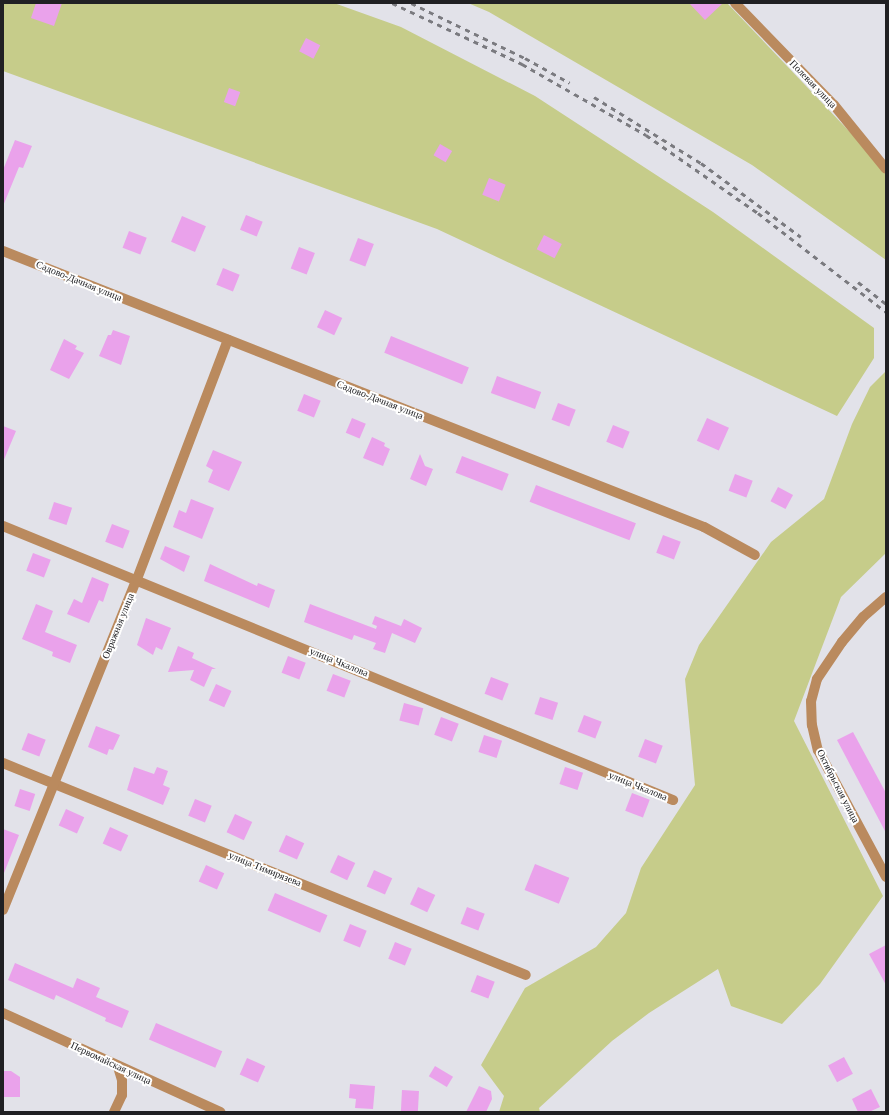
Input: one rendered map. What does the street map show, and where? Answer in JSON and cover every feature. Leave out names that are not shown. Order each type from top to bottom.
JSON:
[{"type":"street","name":"Полевая улица","points":[[735,3],[834,105],[886,169]]},
{"type":"street","name":"Садово-Дачная улица","points":[[3,251],[704,527],[755,555]]},
{"type":"street","name":"Овражная улица","points":[[3,910],[137,579],[228,340]]},
{"type":"street","name":"улица Чкалова","points":[[3,526],[137,579],[673,800]]},
{"type":"street","name":"Октябрьская улица","points":[[886,597],[862,617],[842,642],[817,679],[811,701],[812,725],[818,750],[886,877]]},
{"type":"street","name":"улица Тимирязева","points":[[3,763],[526,975]]},
{"type":"street","name":"Первомайская улица","points":[[3,1013],[118,1067],[220,1112]]},
{"type":"street","points":[[114,1112],[122,1094],[122,1080],[118,1067]]},
{"type":"green space","points":[[3,3],[334,3],[401,27],[535,96],[713,212],[874,328],[874,358],[837,416],[437,229],[3,71]]},
{"type":"green space","points":[[468,3],[727,3],[886,170],[886,260],[752,165],[489,12]]},
{"type":"green space","points":[[886,371],[886,553],[841,597],[794,721],[883,896],[820,984],[782,1024],[731,1006],[718,969],[649,1013],[612,1041],[539,1108],[540,1112],[499,1112],[504,1096],[481,1065],[525,988],[596,947],[626,913],[641,868],[695,785],[685,679],[699,645],[771,542],[824,499],[852,424],[870,387]]},
{"type":"building","points":[[36,3],[62,3],[54,26],[31,18]]},
{"type":"building","points":[[689,3],[723,3],[705,20]]},
{"type":"building","points":[[306,38],[320,45],[313,59],[299,51]]},
{"type":"building","points":[[229,88],[240,92],[235,106],[224,102]]},
{"type":"building","points":[[15,140],[32,146],[23,168],[19,167],[3,206],[3,170]]},
{"type":"building","points":[[440,144],[452,151],[446,162],[434,155]]},
{"type":"building","points":[[489,178],[506,185],[499,201],[482,195]]},
{"type":"building","points":[[246,215],[263,222],[257,237],[240,230]]},
{"type":"building","points":[[182,216],[206,226],[195,252],[171,242]]},
{"type":"building","points":[[129,231],[147,238],[140,255],[123,248]]},
{"type":"building","points":[[544,235],[562,244],[555,258],[537,249]]},
{"type":"building","points":[[358,238],[374,244],[365,266],[349,260]]},
{"type":"building","points":[[299,247],[315,253],[307,275],[291,268]]},
{"type":"building","points":[[223,268],[240,275],[233,291],[216,285]]},
{"type":"building","points":[[325,310],[342,318],[334,335],[317,327]]},
{"type":"building","points":[[113,330],[130,336],[121,365],[99,356],[108,335],[111,335]]},
{"type":"building","points":[[391,336],[469,367],[462,384],[384,353]]},
{"type":"building","points":[[64,339],[77,346],[75,349],[84,353],[69,379],[50,370]]},
{"type":"building","points":[[497,376],[541,392],[535,409],[491,393]]},
{"type":"building","points":[[304,394],[321,401],[314,417],[297,411]]},
{"type":"building","points":[[558,403],[576,410],[569,427],[552,420]]},
{"type":"building","points":[[352,418],[366,424],[360,439],[346,433]]},
{"type":"building","points":[[707,418],[729,428],[719,451],[697,441]]},
{"type":"building","points":[[613,425],[630,432],[623,448],[606,442]]},
{"type":"building","points":[[3,426],[16,431],[3,462]]},
{"type":"building","points":[[372,437],[385,443],[384,446],[390,449],[383,466],[363,458]]},
{"type":"building","points":[[213,450],[242,462],[229,491],[208,482],[213,470],[206,466]]},
{"type":"building","points":[[420,454],[425,466],[433,469],[426,486],[410,479]]},
{"type":"building","points":[[462,456],[509,474],[502,491],[456,473]]},
{"type":"building","points":[[735,474],[753,481],[746,498],[729,491]]},
{"type":"building","points":[[536,485],[636,523],[629,540],[530,502]]},
{"type":"building","points":[[778,487],[793,495],[785,509],[770,501]]},
{"type":"building","points":[[191,499],[214,508],[202,539],[173,527],[179,510],[186,513]]},
{"type":"building","points":[[54,502],[72,508],[67,525],[48,519]]},
{"type":"building","points":[[112,524],[130,531],[123,549],[105,542]]},
{"type":"building","points":[[663,535],[681,542],[674,560],[656,553]]},
{"type":"building","points":[[165,546],[190,556],[184,572],[160,559]]},
{"type":"building","points":[[33,553],[51,560],[44,578],[26,571]]},
{"type":"building","points":[[210,564],[257,586],[258,583],[275,590],[269,608],[204,581]]},
{"type":"building","points":[[92,577],[109,584],[103,602],[99,600],[89,623],[67,614],[74,599],[82,603]]},
{"type":"building","points":[[36,604],[53,611],[45,632],[77,645],[70,663],[52,656],[53,652],[22,639]]},
{"type":"building","points":[[310,604],[376,629],[377,626],[372,624],[375,616],[401,626],[404,619],[422,628],[415,643],[392,633],[385,653],[373,649],[376,643],[354,635],[352,640],[304,622]]},
{"type":"building","points":[[146,618],[171,628],[162,650],[156,647],[153,655],[137,645]]},
{"type":"building","points":[[178,646],[194,653],[192,658],[216,669],[212,669],[204,687],[190,680],[194,670],[168,672]]},
{"type":"building","points":[[288,656],[306,663],[299,680],[282,673]]},
{"type":"building","points":[[333,674],[351,681],[344,698],[327,691]]},
{"type":"building","points":[[491,677],[509,684],[502,701],[485,694]]},
{"type":"building","points":[[216,684],[232,691],[224,707],[209,700]]},
{"type":"building","points":[[540,697],[558,703],[553,720],[534,714]]},
{"type":"building","points":[[404,703],[423,708],[419,726],[399,720]]},
{"type":"building","points":[[584,715],[602,722],[595,739],[578,732]]},
{"type":"building","points":[[441,717],[459,724],[452,742],[434,735]]},
{"type":"building","points":[[96,726],[120,735],[113,750],[109,749],[107,755],[88,747]]},
{"type":"building","points":[[853,732],[886,793],[886,833],[837,740]]},
{"type":"building","points":[[28,733],[46,740],[39,757],[22,750]]},
{"type":"building","points":[[484,735],[502,741],[497,758],[478,752]]},
{"type":"building","points":[[645,739],[663,746],[656,764],[638,757]]},
{"type":"building","points":[[134,767],[154,774],[157,767],[168,771],[163,785],[170,788],[163,805],[127,790]]},
{"type":"building","points":[[565,767],[583,773],[578,790],[559,784]]},
{"type":"building","points":[[20,789],[35,794],[30,811],[14,806]]},
{"type":"building","points":[[632,793],[650,800],[643,818],[625,811]]},
{"type":"building","points":[[195,799],[212,806],[205,822],[188,816]]},
{"type":"building","points":[[66,809],[84,817],[77,834],[59,825]]},
{"type":"building","points":[[235,814],[252,822],[244,840],[227,832]]},
{"type":"building","points":[[110,827],[128,835],[121,852],[103,843]]},
{"type":"building","points":[[3,829],[19,835],[4,873],[3,873]]},
{"type":"building","points":[[286,835],[304,843],[297,860],[279,851]]},
{"type":"building","points":[[338,855],[355,863],[347,880],[330,872]]},
{"type":"building","points":[[535,864],[569,878],[559,904],[525,890]]},
{"type":"building","points":[[206,865],[224,873],[217,890],[199,881]]},
{"type":"building","points":[[374,870],[392,878],[385,895],[367,886]]},
{"type":"building","points":[[418,887],[435,895],[427,912],[410,904]]},
{"type":"building","points":[[275,893],[327,915],[320,933],[268,910]]},
{"type":"building","points":[[467,907],[485,914],[478,931],[461,924]]},
{"type":"building","points":[[350,924],[367,931],[360,947],[343,941]]},
{"type":"building","points":[[395,942],[412,949],[405,965],[388,959]]},
{"type":"building","points":[[886,945],[886,985],[869,954]]},
{"type":"building","points":[[15,963],[73,988],[77,978],[100,988],[96,997],[129,1011],[122,1028],[105,1021],[106,1018],[56,995],[54,1000],[8,980]]},
{"type":"building","points":[[477,975],[495,982],[488,999],[471,992]]},
{"type":"building","points":[[156,1023],[222,1051],[215,1068],[149,1040]]},
{"type":"building","points":[[844,1057],[853,1074],[837,1082],[828,1065]]},
{"type":"building","points":[[247,1058],[265,1066],[258,1083],[240,1074]]},
{"type":"building","points":[[435,1066],[453,1077],[447,1087],[429,1076]]},
{"type":"building","points":[[3,1071],[11,1071],[20,1077],[20,1097],[3,1097]]},
{"type":"building","points":[[350,1084],[375,1086],[373,1109],[355,1108],[356,1099],[349,1098]]},
{"type":"building","points":[[479,1086],[491,1091],[492,1099],[486,1112],[466,1112]]},
{"type":"building","points":[[871,1089],[880,1107],[869,1112],[858,1112],[852,1099]]},
{"type":"building","points":[[402,1090],[419,1091],[418,1112],[401,1112]]},
{"type":"railway","points":[[392,3],[522,64],[646,135],[758,213],[886,312]]},
{"type":"railway","points":[[411,3],[525,58],[570,83]]},
{"type":"railway","points":[[594,97],[701,163],[801,237]]},
{"type":"railway","points":[[858,282],[886,304]]}]
